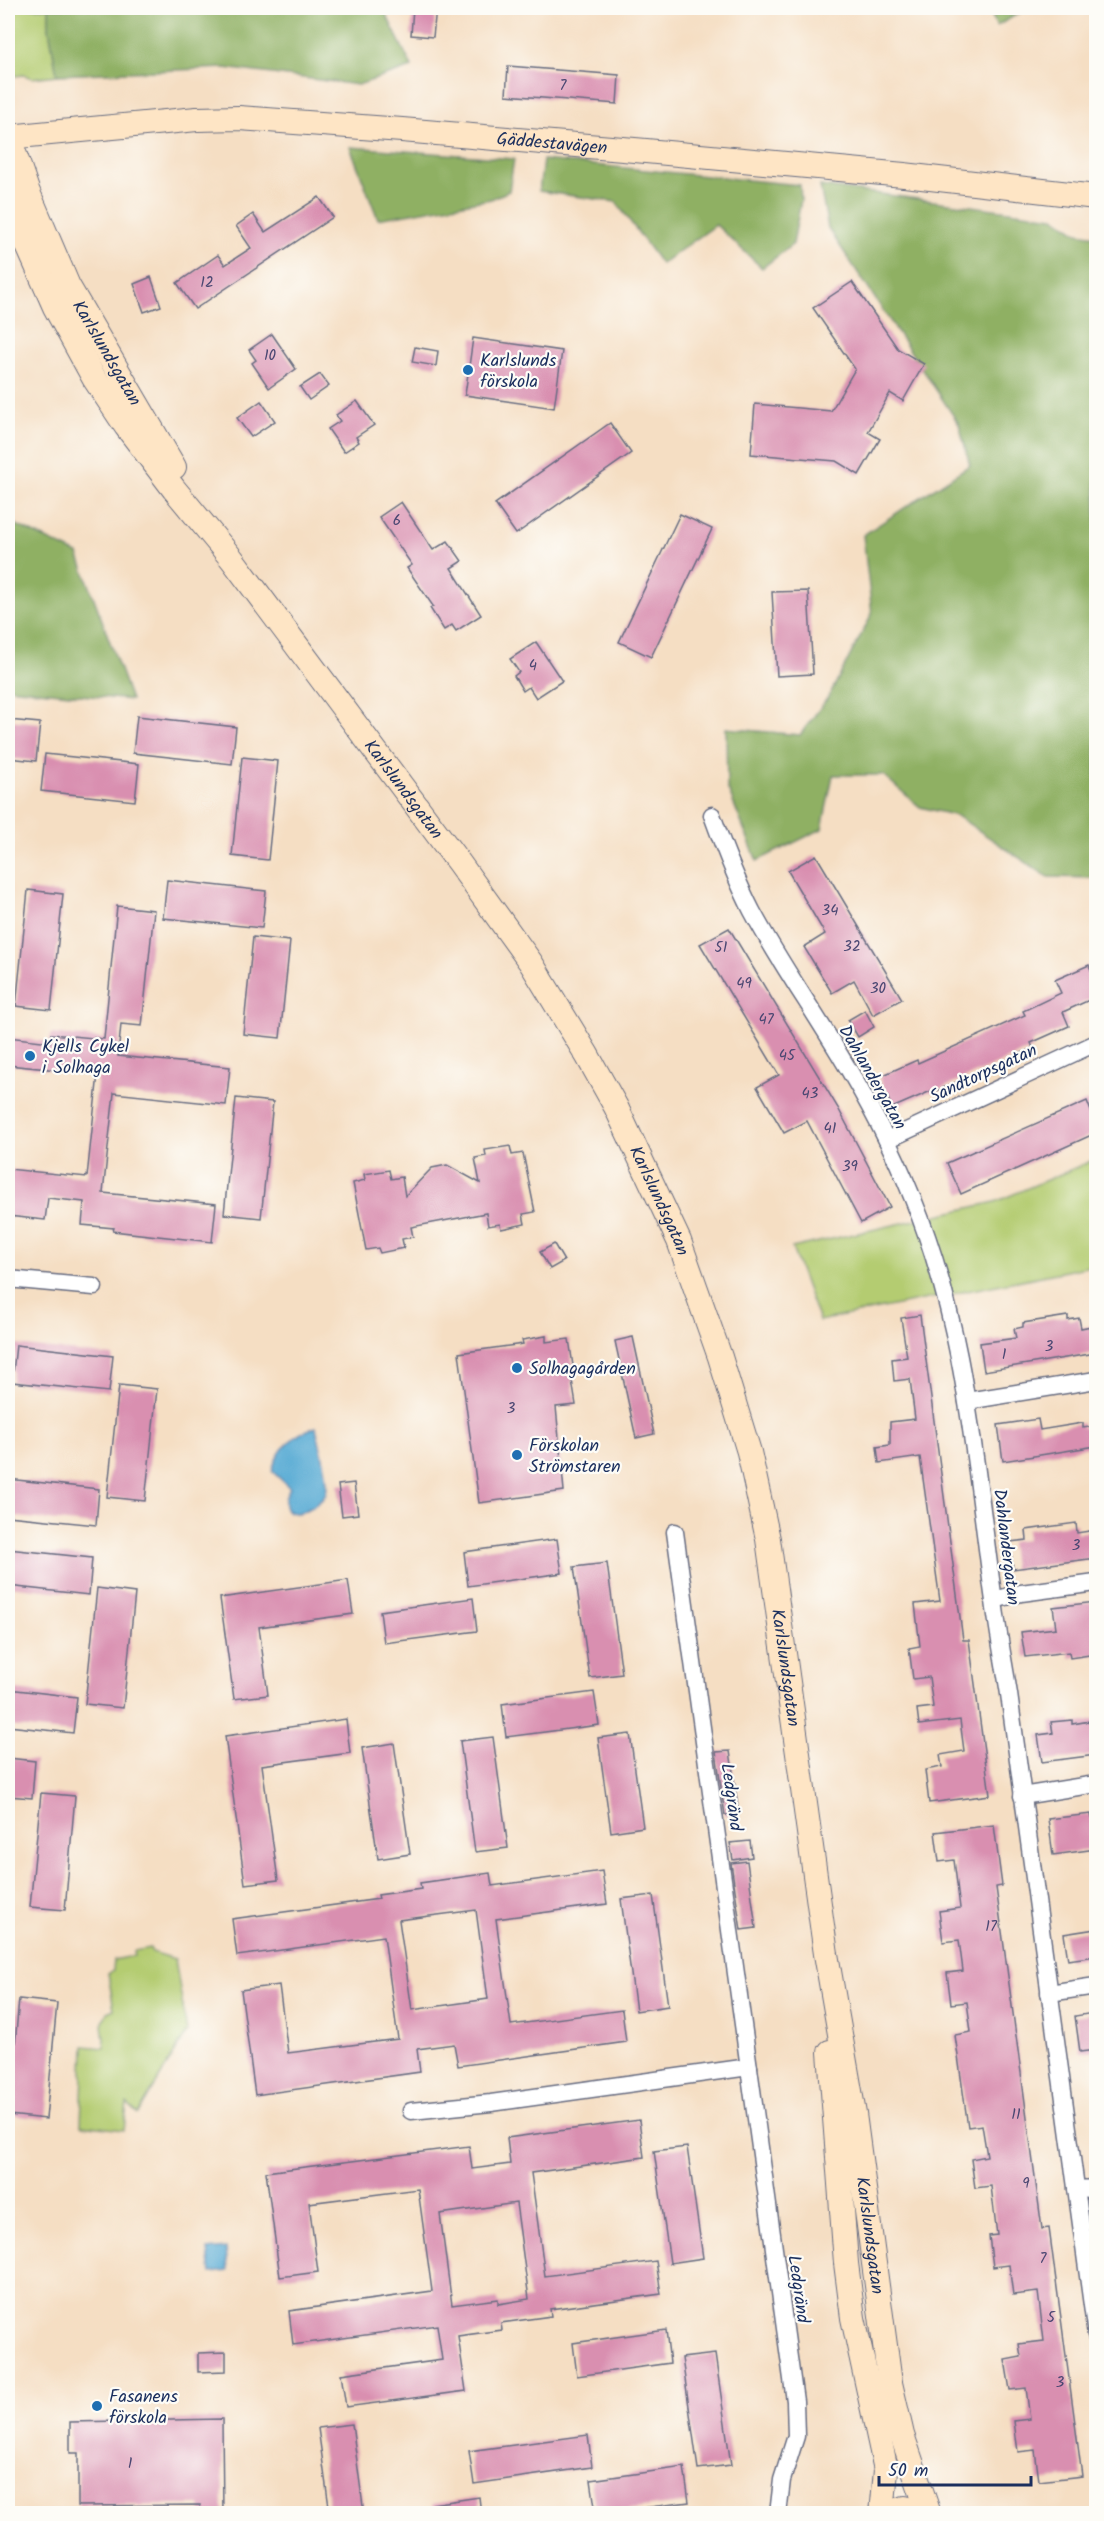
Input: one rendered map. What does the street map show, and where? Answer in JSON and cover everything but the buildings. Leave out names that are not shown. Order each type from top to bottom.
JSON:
[{"type":"main road","name":"Gäddestavägen","points":[[8,136],[197,119],[239,118],[670,153],[904,175],[1096,197]]},
{"type":"main road","name":"Karlslundsgatan","points":[[8,136],[27,190],[68,286],[159,442],[232,559]]},
{"type":"main road","name":"Karlslundsgatan","points":[[8,201],[55,307],[94,378],[126,426],[232,559],[482,893],[562,1012],[616,1107],[679,1241],[720,1357],[749,1452],[768,1539],[826,1954],[854,2114],[890,2383],[902,2435],[927,2514]]},
{"type":"main road","name":"Karlslundsgatan","points":[[826,1954],[832,2097],[846,2263],[853,2318],[886,2470],[884,2514]]},
{"type":"main road","points":[[884,2514],[905,2508],[927,2514]]},
{"type":"street","name":"Dahlandergatan","points":[[712,815],[752,911],[784,968],[839,1053],[887,1140],[913,1198],[946,1294],[968,1401],[1096,2335]]},
{"type":"street","name":"Sandtorpsgatan","points":[[887,1140],[1096,1043]]},
{"type":"street","points":[[8,1279],[94,1287]]},
{"type":"street","points":[[968,1401],[1096,1380]]},
{"type":"street","name":"Ledgränd","points":[[675,1532],[795,2401],[796,2436],[782,2480],[778,2514]]},
{"type":"street","points":[[994,1600],[1021,1593],[1096,1583]]},
{"type":"street","points":[[1022,1796],[1096,1784]]},
{"type":"street","points":[[1050,1993],[1096,1986]]},
{"type":"street","points":[[411,2111],[749,2067]]},
{"type":"street","points":[[1076,2188],[1096,2188]]},
{"type":"green space","points":[[8,8],[49,8],[49,28],[57,75],[32,78],[24,75],[15,76],[8,43]]},
{"type":"green space","points":[[49,8],[383,8],[412,67],[358,85],[225,68],[57,75],[49,28]]},
{"type":"green space","points":[[988,8],[1028,8],[997,26]]},
{"type":"green space","points":[[350,147],[514,159],[509,191],[491,199],[378,219]]},
{"type":"green space","points":[[543,160],[800,185],[801,200],[793,244],[762,268],[716,225],[661,264],[616,202],[539,191]]},
{"type":"green space","points":[[820,186],[1054,217],[1078,233],[1096,236],[1096,878],[1048,877],[957,816],[920,807],[883,775],[833,775],[822,829],[757,861],[727,787],[726,728],[800,735],[829,696],[872,614],[863,535],[970,465],[959,424],[828,228]]},
{"type":"green space","points":[[8,521],[78,554],[131,700],[8,688]]},
{"type":"green space","points":[[1096,1159],[1096,1265],[819,1321],[792,1248],[995,1202]]},
{"type":"green space","points":[[150,1948],[152,1952],[175,1959],[187,2032],[138,2114],[127,2104],[124,2130],[81,2125],[84,2046],[105,2048],[102,2024],[107,2012],[114,2009],[108,1974],[113,1971],[114,1960],[134,1956],[134,1951]]},
{"type":"water","points":[[316,1427],[325,1470],[326,1493],[322,1500],[308,1509],[296,1513],[291,1512],[285,1507],[286,1495],[290,1488],[272,1471],[274,1463],[288,1443],[301,1433]]},
{"type":"water","points":[[226,2248],[228,2271],[211,2273],[208,2250]]},
{"type":"place","name":"Karlslunds förskola","points":[[468,370]]},
{"type":"place","name":"Kjells Cykel i Solhaga","points":[[30,1056]]},
{"type":"place","name":"Solhagagården","points":[[517,1368]]},
{"type":"place","name":"Förskolan Strömstaren","points":[[517,1455]]},
{"type":"place","name":"Fasanens förskola","points":[[97,2406]]}]
